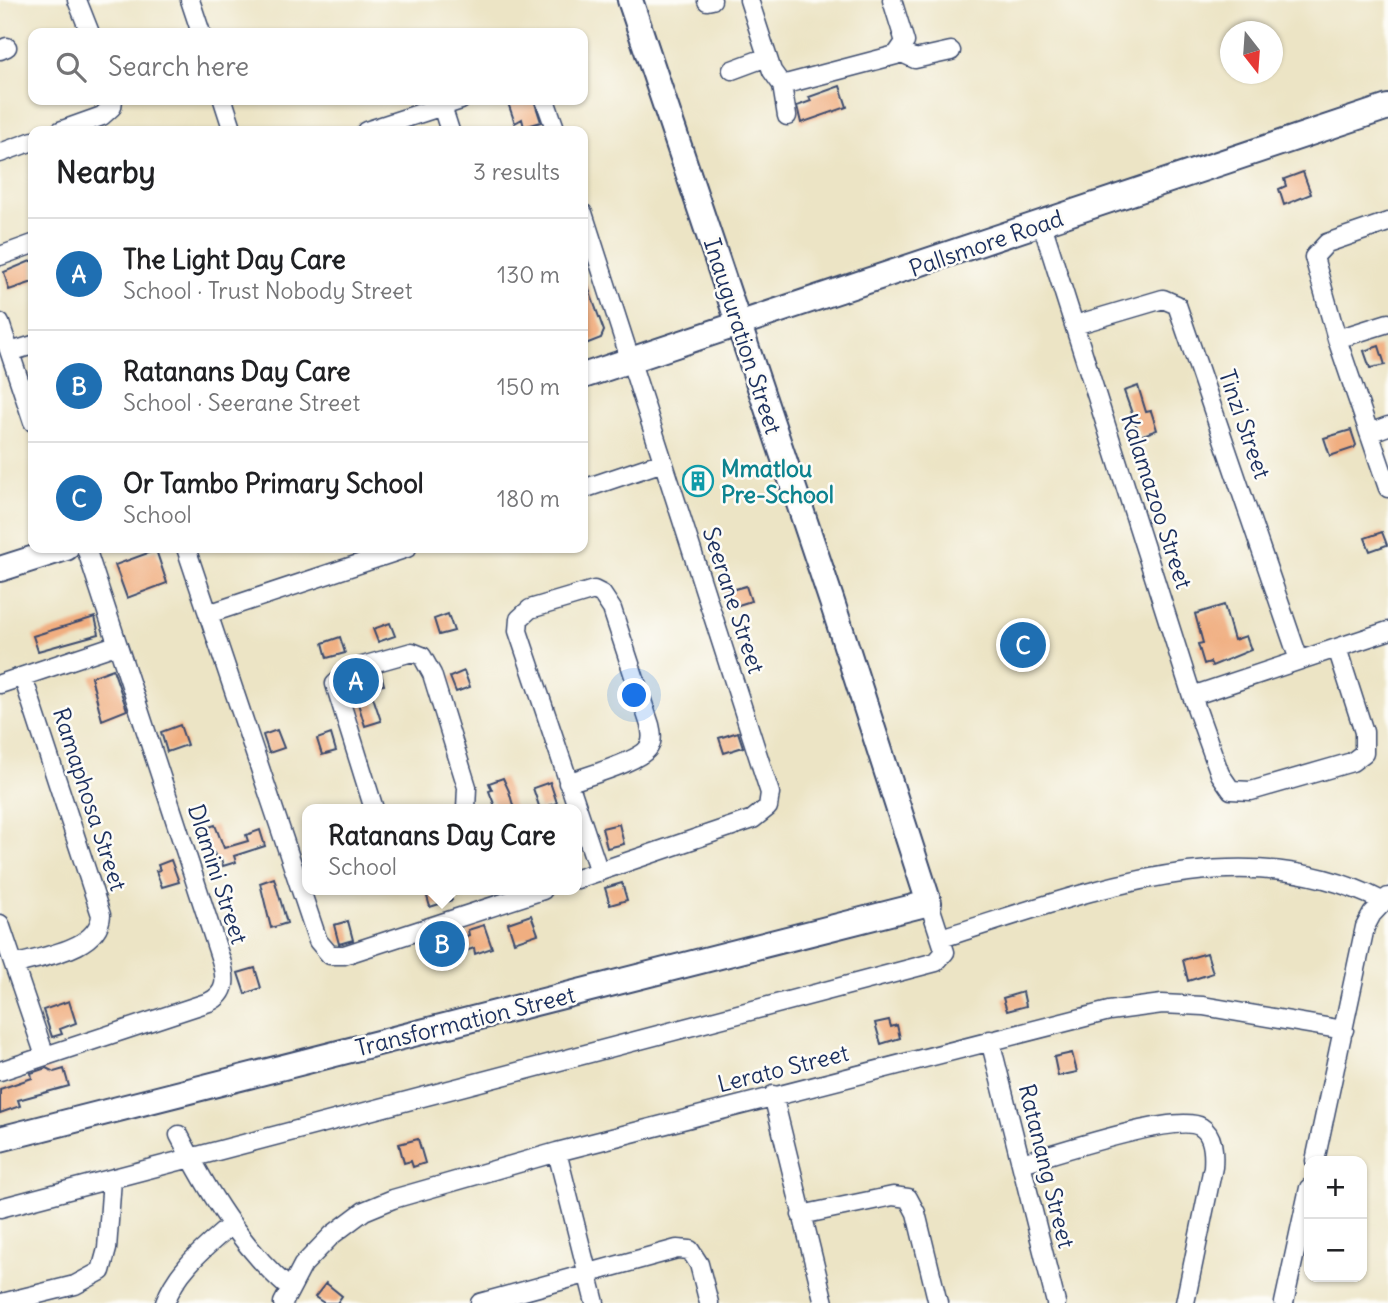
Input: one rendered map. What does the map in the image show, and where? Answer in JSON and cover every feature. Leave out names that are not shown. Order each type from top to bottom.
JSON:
[{"type":"street","points":[[77,0],[88,28]]},
{"type":"street","points":[[190,0],[199,28]]},
{"type":"street","name":"Inauguration Street","points":[[630,0],[943,945]]},
{"type":"street","points":[[749,0],[772,72],[782,85],[787,116]]},
{"type":"street","points":[[782,85],[890,58],[900,52],[905,42],[892,0]]},
{"type":"street","points":[[900,52],[915,59],[951,51]]},
{"type":"street","points":[[732,70],[768,57]]},
{"type":"street","points":[[74,126],[102,116],[112,105]]},
{"type":"street","points":[[225,105],[231,126]]},
{"type":"street","points":[[381,126],[445,105]]},
{"type":"street","points":[[547,105],[554,126]]},
{"type":"street","points":[[442,106],[448,126]]},
{"type":"street","name":"Pallsmore Road","points":[[588,374],[1388,107]]},
{"type":"street","points":[[0,153],[28,143]]},
{"type":"street","points":[[1388,222],[1327,243],[1316,251],[1316,270],[1388,488]]},
{"type":"street","name":"Kalamazoo Street","points":[[1042,224],[1192,696],[1220,774],[1231,790],[1251,791],[1352,762],[1364,753],[1364,732],[1337,648]]},
{"type":"street","name":"Seerane Street","points":[[582,877],[753,819],[762,814],[770,800],[767,781],[588,229]]},
{"type":"street","points":[[0,256],[28,246]]},
{"type":"street","name":"Tinzi Street","points":[[1075,325],[1163,299],[1177,305],[1299,660]]},
{"type":"street","points":[[0,323],[28,407]]},
{"type":"street","points":[[1337,339],[1388,323]]},
{"type":"street","points":[[10,352],[28,347]]},
{"type":"street","points":[[1369,433],[1388,426]]},
{"type":"street","points":[[588,487],[663,463]]},
{"type":"street","points":[[0,569],[50,553]]},
{"type":"street","name":"Dlamini Street","points":[[0,1071],[209,1002],[221,993],[225,983],[221,960],[88,553]]},
{"type":"street","points":[[188,553],[300,869]]},
{"type":"street","points":[[208,614],[392,553]]},
{"type":"street","points":[[568,783],[641,755],[650,745],[650,725],[612,609],[602,594],[594,590],[580,592],[522,614],[518,625],[520,639],[568,783],[575,804]]},
{"type":"street","points":[[1192,696],[1388,631]]},
{"type":"street","points":[[0,684],[116,645]]},
{"type":"street","points":[[372,804],[335,684],[352,669],[412,652],[422,656],[432,674],[467,787],[466,804]]},
{"type":"street","name":"Ramaphosa Street","points":[[14,965],[86,941],[98,931],[101,915],[23,677]]},
{"type":"street","points":[[582,823],[599,872]]},
{"type":"street","points":[[0,1208],[936,962],[943,945],[1111,887],[1199,870],[1283,869],[1320,876],[1385,899],[1366,928],[1316,1156]]},
{"type":"street","points":[[307,895],[320,946],[334,957],[528,895]]},
{"type":"street","name":"Transformation Street","points":[[0,1139],[929,903]]},
{"type":"street","points":[[0,923],[44,1056]]},
{"type":"street","name":"Lerato Street","points":[[286,1296],[315,1251],[364,1211],[393,1199],[557,1152],[990,1040],[1110,1011],[1162,1004],[1226,1008],[1344,1030]]},
{"type":"street","name":"Ratanang Street","points":[[990,1040],[1056,1303]]},
{"type":"street","points":[[773,1095],[824,1303]]},
{"type":"street","points":[[1022,1163],[1150,1128],[1178,1123],[1201,1127],[1208,1133],[1212,1144],[1213,1167],[1185,1303]]},
{"type":"street","points":[[179,1135],[232,1224],[286,1296]]},
{"type":"street","points":[[557,1152],[595,1303]]},
{"type":"street","points":[[2,1303],[75,1285],[101,1271],[107,1248],[112,1179]]},
{"type":"street","points":[[801,1215],[893,1196],[908,1198],[916,1213],[938,1303]]},
{"type":"street","points":[[1284,1303],[1304,1211]]},
{"type":"street","points":[[165,1303],[177,1279],[190,1263],[232,1224]]},
{"type":"street","points":[[481,1303],[669,1250],[690,1250],[696,1258],[709,1303]]},
{"type":"building","points":[[840,86],[847,107],[801,123],[797,106],[811,101],[809,97]]},
{"type":"building","points":[[509,105],[536,105],[541,122],[524,126],[522,119],[515,123]]},
{"type":"building","points":[[1303,172],[1311,194],[1284,205],[1279,189],[1286,186],[1284,179]]},
{"type":"building","points":[[28,262],[28,284],[9,290],[4,272]]},
{"type":"building","points":[[588,287],[604,331],[601,338],[588,343]]},
{"type":"building","points":[[1379,346],[1385,365],[1370,368],[1364,351]]},
{"type":"building","points":[[1138,386],[1146,412],[1151,411],[1157,430],[1140,436],[1124,391]]},
{"type":"building","points":[[1351,430],[1356,445],[1354,448],[1330,456],[1324,438]]},
{"type":"building","name":"Mmatlou Pre-School","points":[[702,467],[708,486],[692,491],[686,473]]},
{"type":"building","points":[[1382,532],[1387,545],[1370,551],[1365,538]]},
{"type":"building","points":[[148,553],[157,553],[167,583],[127,598],[115,565]]},
{"type":"building","points":[[746,586],[751,601],[729,608],[724,592]]},
{"type":"building","points":[[1224,605],[1234,640],[1246,636],[1251,650],[1212,666],[1210,662],[1204,664],[1198,644],[1203,643],[1195,614]]},
{"type":"building","points":[[448,614],[454,631],[439,635],[434,619]]},
{"type":"building","points":[[95,617],[99,634],[38,651],[33,636]]},
{"type":"building","points":[[390,623],[395,636],[378,642],[373,629]]},
{"type":"building","points":[[340,637],[345,653],[327,658],[323,643]]},
{"type":"building","points":[[113,669],[127,710],[102,720],[91,677]]},
{"type":"building","points":[[464,671],[470,687],[456,692],[450,677]]},
{"type":"building","points":[[381,673],[384,685],[370,688],[381,721],[365,726],[352,684],[358,679]]},
{"type":"building","points":[[180,725],[187,745],[167,752],[161,732]]},
{"type":"building","points":[[277,730],[284,748],[269,753],[263,735]]},
{"type":"building","points":[[738,732],[743,747],[724,753],[719,738]]},
{"type":"building","points":[[331,734],[336,751],[322,755],[317,739]]},
{"type":"building","points":[[503,778],[513,804],[494,804],[489,783]]},
{"type":"building","points":[[550,782],[557,803],[538,804],[533,788]]},
{"type":"building","points":[[619,824],[624,844],[607,848],[602,828]]},
{"type":"building","points":[[215,825],[224,848],[248,841],[246,835],[260,830],[265,846],[234,856],[236,862],[223,866],[221,859],[217,861],[208,844],[205,845],[200,830]]},
{"type":"building","points":[[171,860],[179,882],[162,887],[156,871],[160,870],[158,865]]},
{"type":"building","points":[[274,878],[287,923],[271,928],[260,883]]},
{"type":"building","points":[[622,883],[627,900],[610,905],[605,888]]},
{"type":"building","points":[[427,895],[450,895],[452,900],[430,907]]},
{"type":"building","points":[[531,915],[538,934],[514,942],[508,923]]},
{"type":"building","points":[[348,921],[353,940],[339,944],[334,925]]},
{"type":"building","points":[[484,925],[492,948],[475,954],[474,948],[443,959],[438,946],[469,935],[468,930]]},
{"type":"building","points":[[1207,953],[1213,973],[1188,981],[1183,960]]},
{"type":"building","points":[[255,968],[261,988],[245,994],[238,973]]},
{"type":"building","points":[[1023,992],[1026,1006],[1007,1011],[1003,998]]},
{"type":"building","points":[[69,1001],[76,1023],[60,1029],[62,1034],[52,1037],[43,1010]]},
{"type":"building","points":[[889,1020],[891,1027],[897,1025],[900,1038],[881,1044],[875,1023]]},
{"type":"building","points":[[1072,1053],[1077,1072],[1058,1076],[1054,1057]]},
{"type":"building","points":[[46,1068],[54,1072],[64,1069],[69,1086],[18,1100],[20,1106],[0,1113],[0,1089],[32,1078],[31,1073]]},
{"type":"building","points":[[418,1139],[425,1163],[413,1167],[411,1161],[404,1163],[399,1144]]},
{"type":"building","points":[[326,1283],[342,1296],[337,1303],[324,1303],[315,1297]]},
{"type":"place","name":"Mmatlou Pre-School","points":[[698,481]]},
{"type":"place","name":"Or Tambo Primary School","points":[[1023,645]]},
{"type":"place","name":"The Light Day Care","points":[[356,681]]},
{"type":"place","name":"Ratanans Day Care","points":[[442,944]]}]
